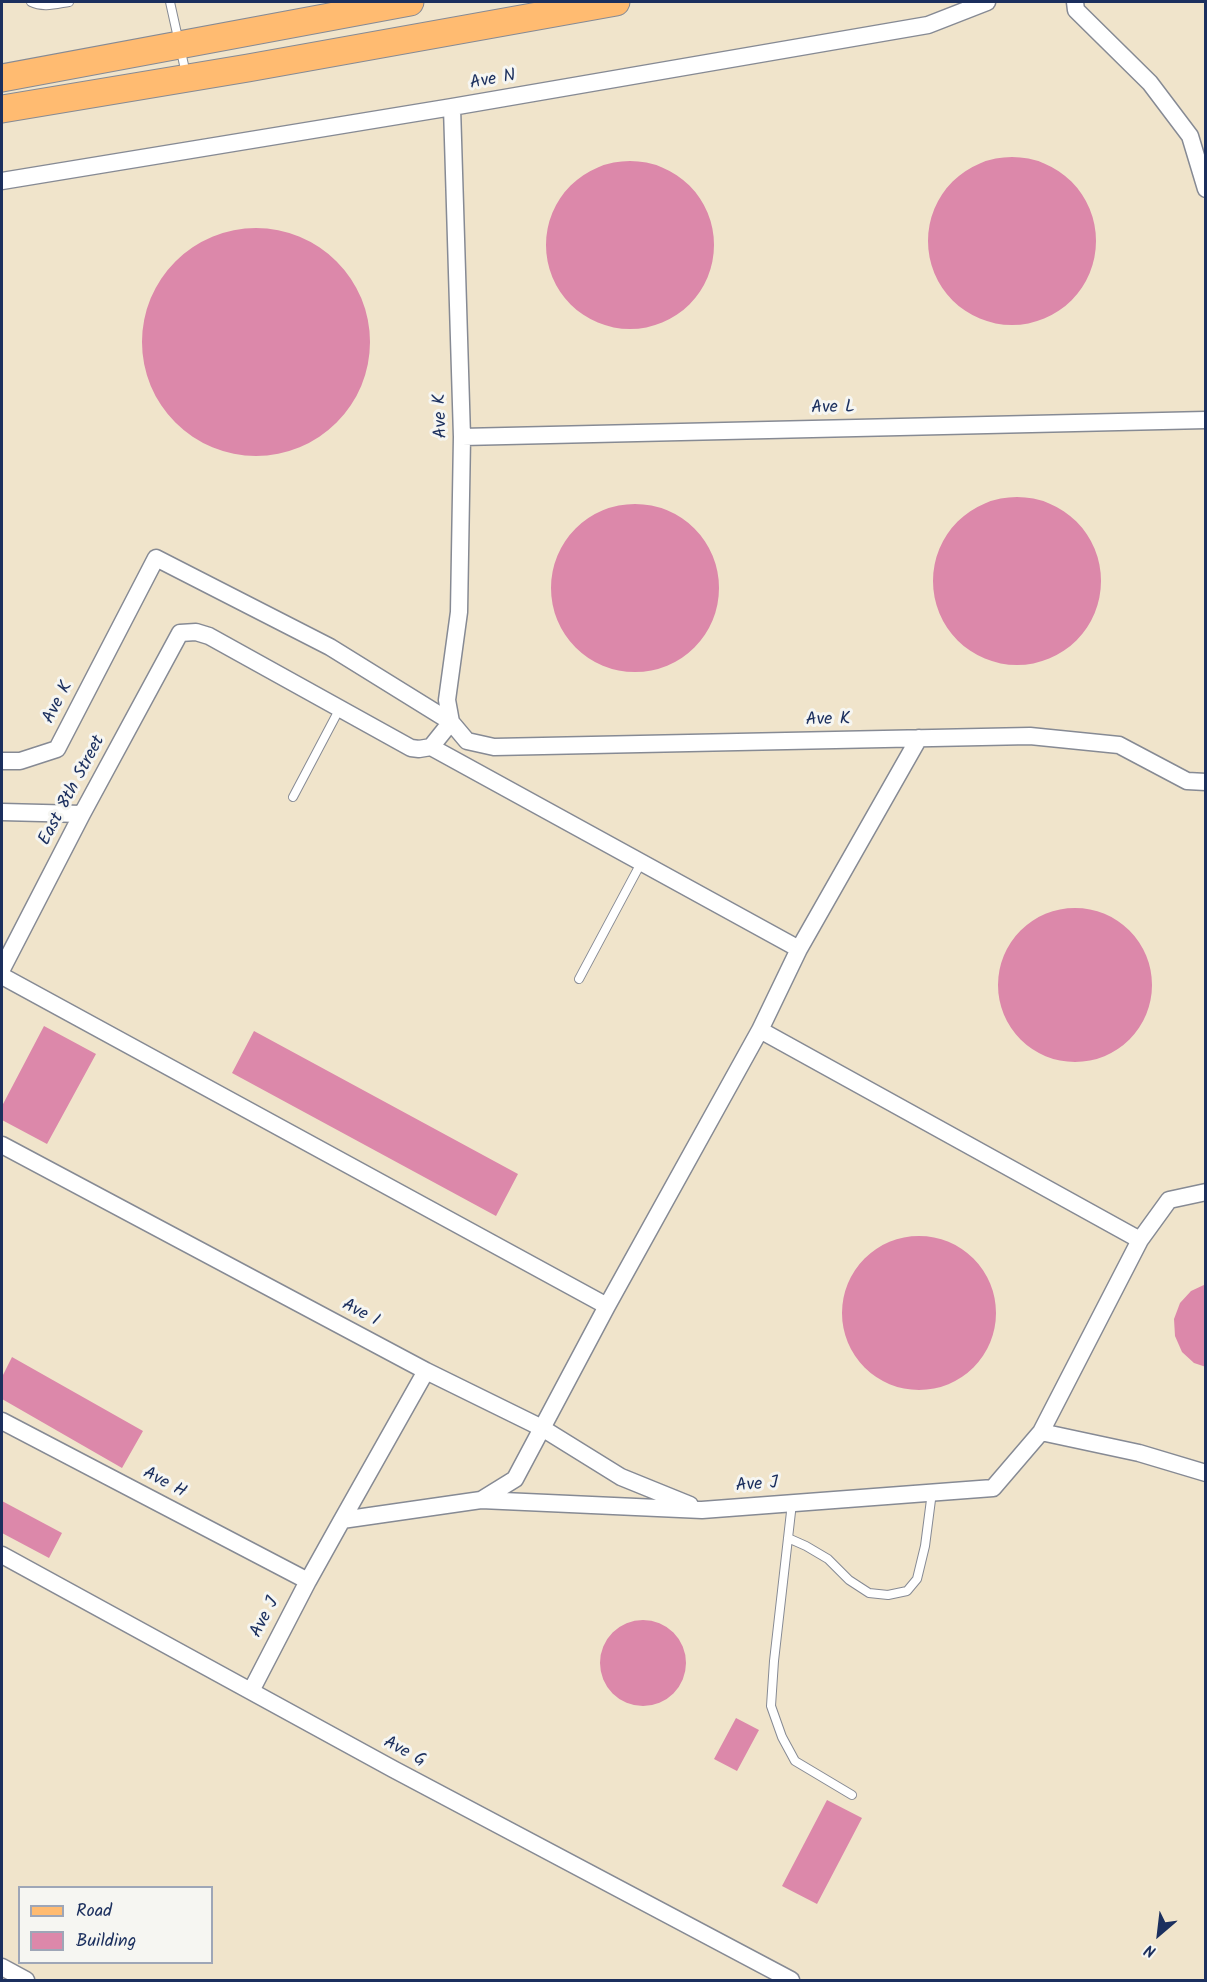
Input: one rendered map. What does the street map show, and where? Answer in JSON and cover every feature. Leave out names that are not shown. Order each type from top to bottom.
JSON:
[{"type":"main road","points":[[2,78],[410,2]]},
{"type":"main road","points":[[2,109],[616,2]]},
{"type":"street","name":"Ave N","points":[[2,181],[452,108],[928,25],[987,2]]},
{"type":"street","points":[[1075,2],[1076,10],[1150,83],[1190,136],[1206,189]]},
{"type":"street","name":"Ave K","points":[[451,722],[447,700],[459,612],[462,437],[452,108]]},
{"type":"street","name":"Ave L","points":[[462,437],[1206,420]]},
{"type":"street","name":"Ave K","points":[[2,761],[20,761],[57,749],[156,558],[330,647],[451,722],[467,741],[494,747],[1030,736],[1119,745],[1187,781],[1206,782]]},
{"type":"street","name":"East 8th Street","points":[[2,969],[82,814],[180,633],[196,632],[209,636],[340,708]]},
{"type":"street","points":[[340,708],[411,748],[431,747],[799,949]]},
{"type":"street","points":[[431,747],[451,722]]},
{"type":"street","points":[[481,1500],[515,1479],[607,1306],[760,1030],[799,949],[919,738]]},
{"type":"street","points":[[2,812],[82,814]]},
{"type":"street","points":[[2,976],[607,1306]]},
{"type":"street","points":[[760,1030],[1140,1240]]},
{"type":"street","name":"Ave I","points":[[2,1145],[426,1371],[542,1428],[621,1477],[702,1510]]},
{"type":"street","name":"Ave J","points":[[251,1691],[342,1520],[481,1500],[702,1510],[993,1488],[1041,1432],[1140,1240],[1168,1200],[1206,1192]]},
{"type":"street","points":[[342,1520],[426,1371]]},
{"type":"street","name":"Ave H","points":[[2,1421],[308,1581]]},
{"type":"street","points":[[1041,1432],[1139,1453],[1206,1473]]},
{"type":"street","name":"Ave G","points":[[2,1555],[393,1769],[791,1980]]},
{"type":"street","points":[[2,1967],[26,1980]]},
{"type":"lane","points":[[31,2],[37,5],[50,5],[69,2]]},
{"type":"lane","points":[[170,2],[187,78]]},
{"type":"lane","points":[[293,797],[340,708]]},
{"type":"lane","points":[[579,979],[641,863]]},
{"type":"lane","points":[[788,1538],[828,1559],[849,1580],[869,1593],[888,1595],[907,1591],[917,1579],[925,1546],[932,1492]]},
{"type":"lane","points":[[792,1503],[771,1706],[782,1737],[795,1761],[852,1796]]},
{"type":"building","points":[[1012,157],[1044,163],[1059,171],[1071,182],[1082,194],[1090,209],[1096,241],[1090,273],[1082,288],[1071,300],[1059,311],[1044,319],[1012,325],[980,319],[965,311],[953,300],[942,288],[934,273],[928,241],[934,209],[942,194],[953,182],[965,171],[980,163]]},
{"type":"building","points":[[630,161],[662,167],[677,175],[689,186],[700,198],[708,213],[714,245],[708,277],[700,292],[689,304],[677,315],[662,323],[630,329],[598,323],[583,315],[571,304],[560,292],[552,277],[546,245],[552,213],[560,198],[571,186],[583,175],[598,167]]},
{"type":"building","points":[[256,228],[278,230],[310,241],[337,261],[357,288],[368,320],[370,342],[368,364],[357,396],[337,423],[310,443],[278,454],[256,456],[234,454],[202,443],[175,423],[155,396],[144,364],[142,342],[144,320],[155,288],[175,261],[202,241],[234,230]]},
{"type":"building","points":[[1017,497],[1049,503],[1064,511],[1076,522],[1087,534],[1095,549],[1101,581],[1095,613],[1087,628],[1076,640],[1064,651],[1049,659],[1017,665],[985,659],[970,651],[958,640],[947,628],[939,613],[933,581],[939,549],[947,534],[958,522],[970,511],[985,503]]},
{"type":"building","points":[[635,504],[667,510],[682,518],[694,529],[705,541],[713,556],[719,588],[713,620],[705,635],[694,647],[682,658],[667,666],[635,672],[603,666],[588,658],[576,647],[565,635],[557,620],[551,588],[557,556],[565,541],[576,529],[588,518],[603,510]]},
{"type":"building","points":[[1075,908],[1104,914],[1118,921],[1129,931],[1139,942],[1146,956],[1152,985],[1146,1014],[1139,1028],[1129,1039],[1118,1049],[1104,1056],[1075,1062],[1046,1056],[1032,1049],[1021,1039],[1011,1028],[1004,1014],[998,985],[1004,956],[1011,942],[1021,931],[1032,921],[1046,914]]},
{"type":"building","points":[[44,1026],[96,1054],[47,1144],[2,1120],[2,1106]]},
{"type":"building","points":[[254,1031],[518,1174],[496,1216],[232,1073]]},
{"type":"building","points":[[919,1236],[948,1242],[962,1249],[973,1259],[983,1270],[990,1284],[996,1313],[990,1342],[983,1356],[973,1367],[962,1377],[948,1384],[919,1390],[890,1384],[876,1377],[865,1367],[855,1356],[848,1342],[842,1313],[848,1284],[855,1270],[865,1259],[876,1249],[890,1242]]},
{"type":"building","points":[[1206,1284],[1206,1367],[1194,1363],[1182,1352],[1175,1336],[1174,1319],[1180,1303],[1191,1291]]},
{"type":"building","points":[[12,1357],[143,1431],[122,1468],[2,1399],[2,1377]]},
{"type":"building","points":[[2,1501],[62,1533],[49,1558],[2,1533]]},
{"type":"building","points":[[643,1620],[667,1627],[679,1639],[686,1663],[679,1687],[667,1699],[643,1706],[619,1699],[607,1687],[600,1663],[607,1639],[619,1627]]},
{"type":"building","points":[[736,1718],[759,1730],[737,1771],[714,1759]]},
{"type":"building","points":[[827,1800],[862,1818],[817,1904],[782,1886]]}]
